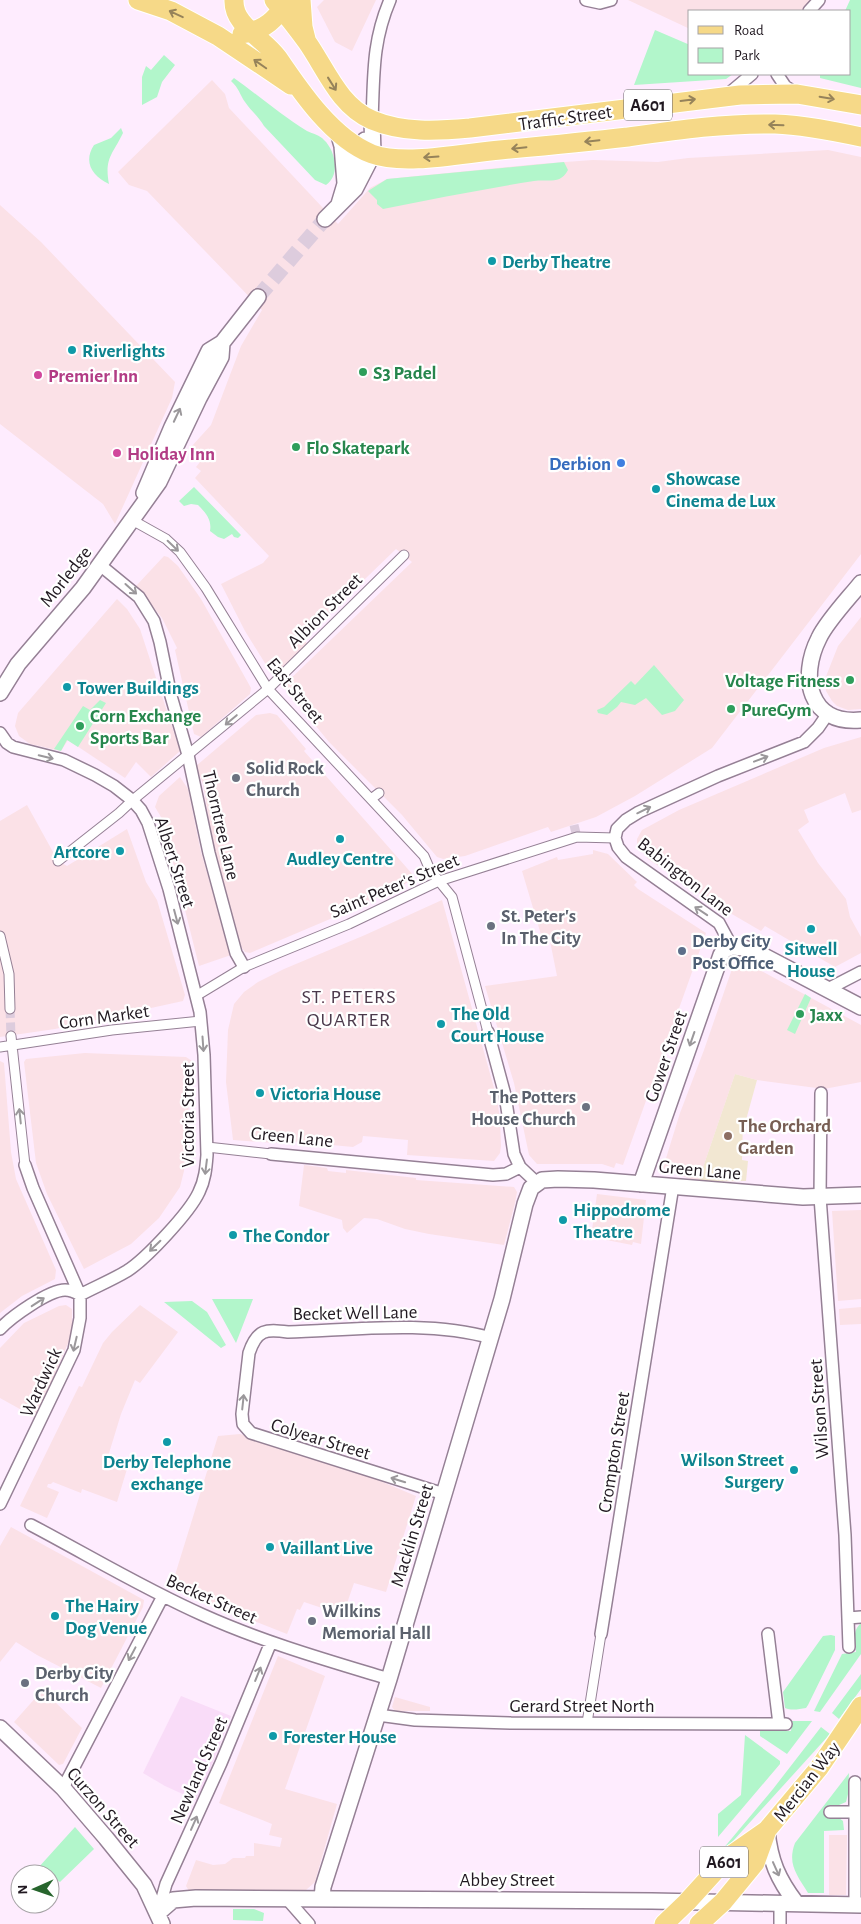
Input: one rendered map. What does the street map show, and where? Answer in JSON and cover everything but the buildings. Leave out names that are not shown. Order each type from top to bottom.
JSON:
[{"type":"main road","name":"A601","points":[[138,0],[171,11],[218,36],[300,92]]},
{"type":"main road","points":[[234,0],[234,8],[239,19],[252,33],[270,47],[300,92]]},
{"type":"main road","points":[[301,0],[303,27],[307,42]]},
{"type":"main road","name":"A601","points":[[282,3],[307,42]]},
{"type":"main road","points":[[218,36],[252,33],[270,24],[282,3]]},
{"type":"main road","name":"Traffic Street","points":[[307,42],[336,90],[351,106],[372,120],[402,129],[439,131],[537,121],[726,96],[797,94],[861,105]]},
{"type":"main road","name":"Traffic Street","points":[[300,92],[338,132],[368,152],[395,159],[440,156],[744,124],[796,126],[861,137]]},
{"type":"main road","name":"Mercian Way","points":[[664,1924],[727,1858],[767,1830],[819,1768],[861,1706]]},
{"type":"main road","name":"Mercian Way","points":[[699,1924],[723,1902],[755,1863],[767,1830]]},
{"type":"street","points":[[325,219],[355,189],[368,152],[372,120],[376,46],[379,30],[390,0]]},
{"type":"street","points":[[586,0],[600,4],[611,0]]},
{"type":"street","points":[[810,10],[819,0]]},
{"type":"street","points":[[726,96],[751,75]]},
{"type":"street","points":[[778,75],[785,86],[797,94]]},
{"type":"street","points":[[338,132],[342,146],[345,184]]},
{"type":"street","points":[[338,205],[345,184],[368,152]]},
{"type":"street","name":"Morledge","points":[[0,693],[18,664],[65,610],[136,514],[152,472],[210,351],[222,343],[258,297]]},
{"type":"street","name":"East Street","points":[[136,514],[180,552],[206,588],[268,688],[424,856],[430,870],[452,897],[488,1032]]},
{"type":"street","name":"Albion Street","points":[[58,861],[119,813],[132,800],[268,688],[404,555]]},
{"type":"street","name":"Thorntree Lane","points":[[100,565],[139,597],[154,621],[171,696],[188,755],[209,853],[236,953],[244,967]]},
{"type":"street","points":[[861,583],[819,637],[811,661],[810,680],[816,704],[827,715],[844,721],[861,720]]},
{"type":"street","name":"Morledge","points":[[0,671],[18,664]]},
{"type":"street","points":[[616,841],[617,829],[622,823],[639,812],[718,776],[804,742],[818,728],[827,715]]},
{"type":"street","name":"Albert Street","points":[[0,733],[7,743],[14,747],[64,760],[78,766],[114,786],[141,810],[155,845],[196,996]]},
{"type":"street","points":[[371,800],[379,793]]},
{"type":"street","name":"Saint Peter's Street","points":[[196,996],[244,967],[349,924],[439,880],[577,837],[616,841]]},
{"type":"street","name":"Babington Lane","points":[[616,841],[630,861],[719,923],[732,946],[760,954],[861,1007]]},
{"type":"street","points":[[0,936],[9,974],[10,1009]]},
{"type":"street","name":"Gower Street","points":[[642,1184],[721,955],[724,950],[732,946]]},
{"type":"street","points":[[828,989],[861,972]]},
{"type":"street","name":"Victoria Street","points":[[80,1296],[128,1270],[138,1262],[188,1210],[195,1200],[204,1179],[207,1147],[201,1020],[196,996]]},
{"type":"street","name":"Corn Market","points":[[0,1047],[12,1041],[201,1020]]},
{"type":"street","points":[[488,1032],[505,1095],[514,1154],[520,1167],[537,1183]]},
{"type":"street","points":[[12,1041],[25,1165],[33,1188],[80,1296]]},
{"type":"street","name":"Wilson Street","points":[[821,1093],[820,1197],[845,1535],[849,1647]]},
{"type":"street","name":"Green Lane","points":[[207,1147],[493,1175],[506,1174],[520,1167]]},
{"type":"street","name":"Green Lane","points":[[537,1183],[542,1180],[558,1179],[673,1186],[794,1197],[861,1195]]},
{"type":"street","name":"Macklin Street","points":[[322,1899],[323,1887],[389,1679],[502,1299],[524,1204],[529,1192],[537,1183]]},
{"type":"street","name":"Crompton Street","points":[[587,1723],[673,1186]]},
{"type":"street","points":[[0,1329],[16,1316],[56,1292],[64,1290],[75,1291],[80,1296]]},
{"type":"street","name":"Wardwick","points":[[0,1504],[74,1350],[80,1318],[80,1296]]},
{"type":"street","name":"Becket Well Lane","points":[[246,1370],[252,1344],[265,1331],[414,1328],[468,1332],[490,1338]]},
{"type":"street","name":"Colyear Street","points":[[246,1370],[242,1419],[245,1427],[252,1434],[444,1494]]},
{"type":"street","name":"Becket Street","points":[[31,1525],[163,1596],[203,1615],[271,1642],[389,1679]]},
{"type":"street","points":[[63,1788],[163,1596]]},
{"type":"street","points":[[848,1618],[861,1617]]},
{"type":"street","name":"Gerard Street North","points":[[378,1715],[415,1720],[783,1724],[768,1634]]},
{"type":"street","name":"Newland Street","points":[[158,1920],[166,1884],[221,1763],[271,1642]]},
{"type":"street","name":"Curzon Street","points":[[0,1728],[63,1788],[144,1885],[158,1920]]},
{"type":"street","points":[[855,1782],[858,1905]]},
{"type":"street","points":[[830,1812],[856,1812]]},
{"type":"street","points":[[767,1830],[770,1856],[782,1883],[796,1902]]},
{"type":"street","name":"Abbey Street","points":[[158,1920],[172,1900],[182,1899],[796,1902],[858,1905]]},
{"type":"street","points":[[287,1899],[309,1924]]},
{"type":"street","points":[[780,1902],[780,1924]]},
{"type":"shaded area","points":[[324,0],[376,0],[352,51],[335,42],[317,7]]},
{"type":"shaded area","points":[[628,0],[810,0],[802,10],[688,10],[688,28]]},
{"type":"shaded area","points":[[212,80],[225,94],[229,108],[338,224],[370,188],[387,179],[593,160],[658,162],[688,158],[828,150],[861,157],[861,554],[712,748],[635,796],[596,817],[551,832],[548,827],[465,856],[443,859],[437,857],[402,815],[329,742],[283,686],[412,562],[396,549],[304,638],[307,644],[279,670],[268,668],[245,631],[221,584],[263,563],[269,556],[195,478],[201,471],[196,467],[200,462],[191,447],[211,425],[241,346],[262,310],[147,191],[129,185],[118,172]]},
{"type":"shaded area","name":"Riverlights","points":[[0,205],[41,242],[175,382],[172,398],[115,524],[103,504],[0,424]]},
{"type":"shaded area","points":[[164,556],[168,557],[178,566],[201,599],[251,688],[250,694],[201,737],[194,734],[175,650],[177,648],[162,618],[136,586]]},
{"type":"shaded area","points":[[117,599],[127,609],[140,629],[180,751],[151,777],[136,762],[125,778],[68,740],[61,751],[30,744],[19,736],[15,726],[18,713]]},
{"type":"shaded area","points":[[861,617],[861,709],[848,710],[837,706],[832,701],[826,691],[825,679],[838,646]]},
{"type":"shaded area","points":[[270,713],[277,715],[306,749],[304,751],[414,876],[413,880],[349,911],[250,953],[245,952],[242,948],[233,924],[212,841],[203,784],[196,766],[256,715]]},
{"type":"shaded area","points":[[861,737],[861,810],[852,813],[845,793],[804,810],[809,822],[798,830],[818,863],[846,899],[850,917],[861,937],[861,953],[835,967],[765,926],[761,931],[718,906],[648,859],[637,845],[637,839],[642,830],[679,810],[824,748]]},
{"type":"shaded area","points":[[180,777],[188,789],[201,852],[231,955],[199,966],[168,842],[161,817],[155,807],[159,796]]},
{"type":"shaded area","points":[[27,805],[58,861],[67,866],[127,829],[146,882],[157,900],[185,995],[183,1001],[55,1029],[0,1037],[0,821]]},
{"type":"shaded area","points":[[593,850],[608,854],[637,882],[634,885],[638,889],[706,933],[623,1165],[616,1163],[614,1168],[602,1164],[537,1164],[529,1155],[514,1083],[485,986],[557,976],[549,936],[542,938],[522,871],[557,857],[558,860],[593,854]]},
{"type":"shaded area","points":[[442,900],[497,1099],[501,1146],[500,1153],[494,1161],[407,1155],[408,1140],[363,1136],[362,1142],[353,1147],[290,1141],[289,1144],[233,1140],[226,1082],[228,1030],[234,1004],[244,992],[258,982],[284,969]]},
{"type":"shaded area","points":[[745,962],[861,1025],[861,1082],[824,1089],[757,1080],[735,1074],[698,1182],[663,1168],[680,1113],[732,969]]},
{"type":"shaded area","points":[[85,1053],[186,1057],[192,1061],[184,1171],[180,1187],[159,1218],[131,1244],[84,1269],[47,1194],[36,1163],[24,1062],[26,1059]]},
{"type":"shaded area","points":[[0,1061],[4,1063],[11,1152],[16,1179],[56,1270],[55,1279],[22,1296],[0,1313]]},
{"type":"shaded area","name":"The Orchard Garden","points":[[735,1074],[757,1080],[746,1120],[743,1120],[742,1160],[748,1161],[746,1181],[698,1182]]},
{"type":"shaded area","points":[[304,1165],[346,1173],[346,1170],[416,1178],[416,1180],[514,1187],[517,1192],[504,1245],[429,1234],[405,1229],[377,1219],[364,1218],[347,1233],[343,1228],[342,1220],[299,1206]]},
{"type":"shaded area","points":[[597,1194],[646,1200],[641,1244],[633,1242],[632,1245],[591,1237]]},
{"type":"shaded area","points":[[861,1210],[861,1299],[838,1301],[832,1211]]},
{"type":"shaded area","points":[[66,1305],[72,1309],[72,1329],[69,1341],[36,1418],[0,1398],[0,1348],[24,1323],[59,1306]]},
{"type":"shaded area","points":[[140,1305],[178,1332],[140,1383],[135,1380],[121,1414],[106,1463],[127,1469],[117,1502],[82,1489],[81,1493],[53,1482],[48,1484],[47,1487],[59,1492],[47,1518],[20,1506],[79,1386],[82,1387],[103,1343]]},
{"type":"shaded area","points":[[861,1307],[861,1324],[840,1325],[839,1309]]},
{"type":"shaded area","points":[[240,1434],[354,1468],[416,1496],[386,1592],[354,1583],[343,1615],[304,1602],[300,1610],[297,1609],[287,1634],[171,1588],[218,1436]]},
{"type":"shaded area","points":[[11,1527],[144,1600],[143,1607],[101,1688],[16,1642],[0,1662],[0,1546]]},
{"type":"shaded area","points":[[278,1656],[325,1676],[285,1789],[337,1804],[315,1882],[306,1890],[189,1891],[186,1886],[196,1860],[213,1865],[225,1864],[233,1858],[254,1856],[254,1843],[280,1847],[282,1838],[269,1835],[272,1824],[219,1803]]},
{"type":"shaded area","points":[[46,1686],[60,1696],[54,1701],[82,1728],[63,1764],[59,1765],[14,1722]]},
{"type":"shaded area","points":[[181,1696],[231,1716],[198,1801],[165,1786],[143,1773]]},
{"type":"shaded area","points":[[395,1697],[430,1707],[430,1711],[395,1711],[392,1707]]},
{"type":"shaded area","points":[[829,1835],[847,1835],[846,1895],[829,1895]]},
{"type":"green space","points":[[850,0],[861,0],[861,88],[820,78],[820,75],[851,75],[851,10],[845,10]]},
{"type":"green space","points":[[655,30],[688,44],[688,75],[732,75],[726,79],[634,85]]},
{"type":"green space","points":[[164,55],[175,65],[162,82],[157,97],[142,105],[142,77],[146,66],[151,70]]},
{"type":"green space","points":[[234,78],[288,119],[320,137],[328,144],[335,162],[334,175],[331,181],[326,185],[315,180],[264,126],[231,81]]},
{"type":"green space","points":[[121,128],[123,133],[109,162],[109,184],[94,173],[89,163],[89,157],[94,145],[111,138]]},
{"type":"green space","points":[[564,162],[568,170],[558,180],[515,184],[383,209],[368,191],[387,179]]},
{"type":"green space","points":[[194,487],[241,535],[238,538],[232,534],[224,539],[218,537],[210,531],[208,517],[198,505],[184,506],[179,501]]},
{"type":"green space","points":[[654,665],[684,700],[675,711],[662,715],[646,698],[635,705],[621,702],[607,715],[598,713],[597,710],[604,707],[631,681],[635,685]]},
{"type":"green space","name":"Corn Exchange Sports Bar","points":[[100,700],[106,703],[78,747],[67,740],[61,751],[54,749],[83,706],[90,710]]},
{"type":"green space","name":"Jaxx","points":[[805,994],[811,998],[795,1034],[787,1030]]},
{"type":"green space","points":[[212,1299],[253,1299],[236,1343]]},
{"type":"green space","points":[[192,1301],[207,1312],[226,1345],[221,1348],[164,1302]]},
{"type":"green space","points":[[861,1623],[861,1654],[820,1712],[814,1711],[842,1654],[856,1652],[855,1633]]},
{"type":"green space","points":[[823,1636],[835,1636],[835,1650],[808,1705],[806,1708],[785,1708],[783,1692]]},
{"type":"green space","points":[[861,1674],[861,1689],[839,1719],[832,1713]]},
{"type":"green space","points":[[792,1721],[812,1721],[787,1754],[760,1736],[760,1730],[791,1731]]},
{"type":"green space","points":[[821,1727],[830,1734],[724,1851],[722,1850],[773,1789]]},
{"type":"green space","points":[[745,1735],[780,1761],[780,1764],[718,1837],[718,1814],[741,1795]]},
{"type":"green space","points":[[849,1773],[846,1802],[827,1806],[826,1816],[838,1817],[843,1821],[844,1830],[824,1831],[824,1893],[808,1893],[794,1869],[792,1857],[795,1843]]},
{"type":"green space","points":[[75,1827],[94,1849],[60,1882],[60,1864],[42,1864]]},
{"type":"green space","points":[[233,1909],[254,1909],[264,1913],[263,1921],[233,1920]]},
{"type":"tunnel","points":[[258,297],[325,219]]},
{"type":"tunnel","points":[[574,825],[577,837]]},
{"type":"tunnel","points":[[10,1009],[11,1036]]},
{"type":"place","name":"Derby Theatre","points":[[492,261]]},
{"type":"place","name":"Riverlights","points":[[72,350]]},
{"type":"place","name":"S3 Padel","points":[[363,372]]},
{"type":"place","name":"Premier Inn","points":[[38,375]]},
{"type":"place","name":"Flo Skatepark","points":[[296,447]]},
{"type":"place","name":"Holiday Inn","points":[[117,453]]},
{"type":"place","name":"Derbion","points":[[621,463]]},
{"type":"place","name":"Showcase Cinema de Lux","points":[[656,489]]},
{"type":"place","name":"Voltage Fitness","points":[[850,680]]},
{"type":"place","name":"Tower Buildings","points":[[67,687]]},
{"type":"place","name":"PureGym","points":[[731,709]]},
{"type":"place","name":"Corn Exchange Sports Bar","points":[[80,726]]},
{"type":"place","name":"Solid Rock Church","points":[[236,778]]},
{"type":"place","name":"Audley Centre","points":[[340,839]]},
{"type":"place","name":"Artcore","points":[[120,851]]},
{"type":"place","name":"St. Peter's In The City","points":[[491,926]]},
{"type":"place","name":"Sitwell House","points":[[811,929]]},
{"type":"place","name":"Derby City Post Office","points":[[682,951]]},
{"type":"place","name":"Jaxx","points":[[800,1014]]},
{"type":"place","name":"The Old Court House","points":[[441,1024]]},
{"type":"place","name":"Victoria House","points":[[260,1093]]},
{"type":"place","name":"The Potters House Church","points":[[586,1107]]},
{"type":"place","name":"The Orchard Garden","points":[[728,1136]]},
{"type":"place","name":"Hippodrome Theatre","points":[[563,1220]]},
{"type":"place","name":"The Condor","points":[[233,1235]]},
{"type":"place","name":"Derby Telephone exchange","points":[[167,1442]]},
{"type":"place","name":"Wilson Street Surgery","points":[[794,1470]]},
{"type":"place","name":"Vaillant Live","points":[[270,1547]]},
{"type":"place","name":"The Hairy Dog Venue","points":[[55,1616]]},
{"type":"place","name":"Wilkins Memorial Hall","points":[[312,1621]]},
{"type":"place","name":"Derby City Church","points":[[25,1683]]},
{"type":"place","name":"Forester House","points":[[273,1736]]},
{"type":"district","name":"ST. PETERS QUARTER","points":[[349,1008]]}]
